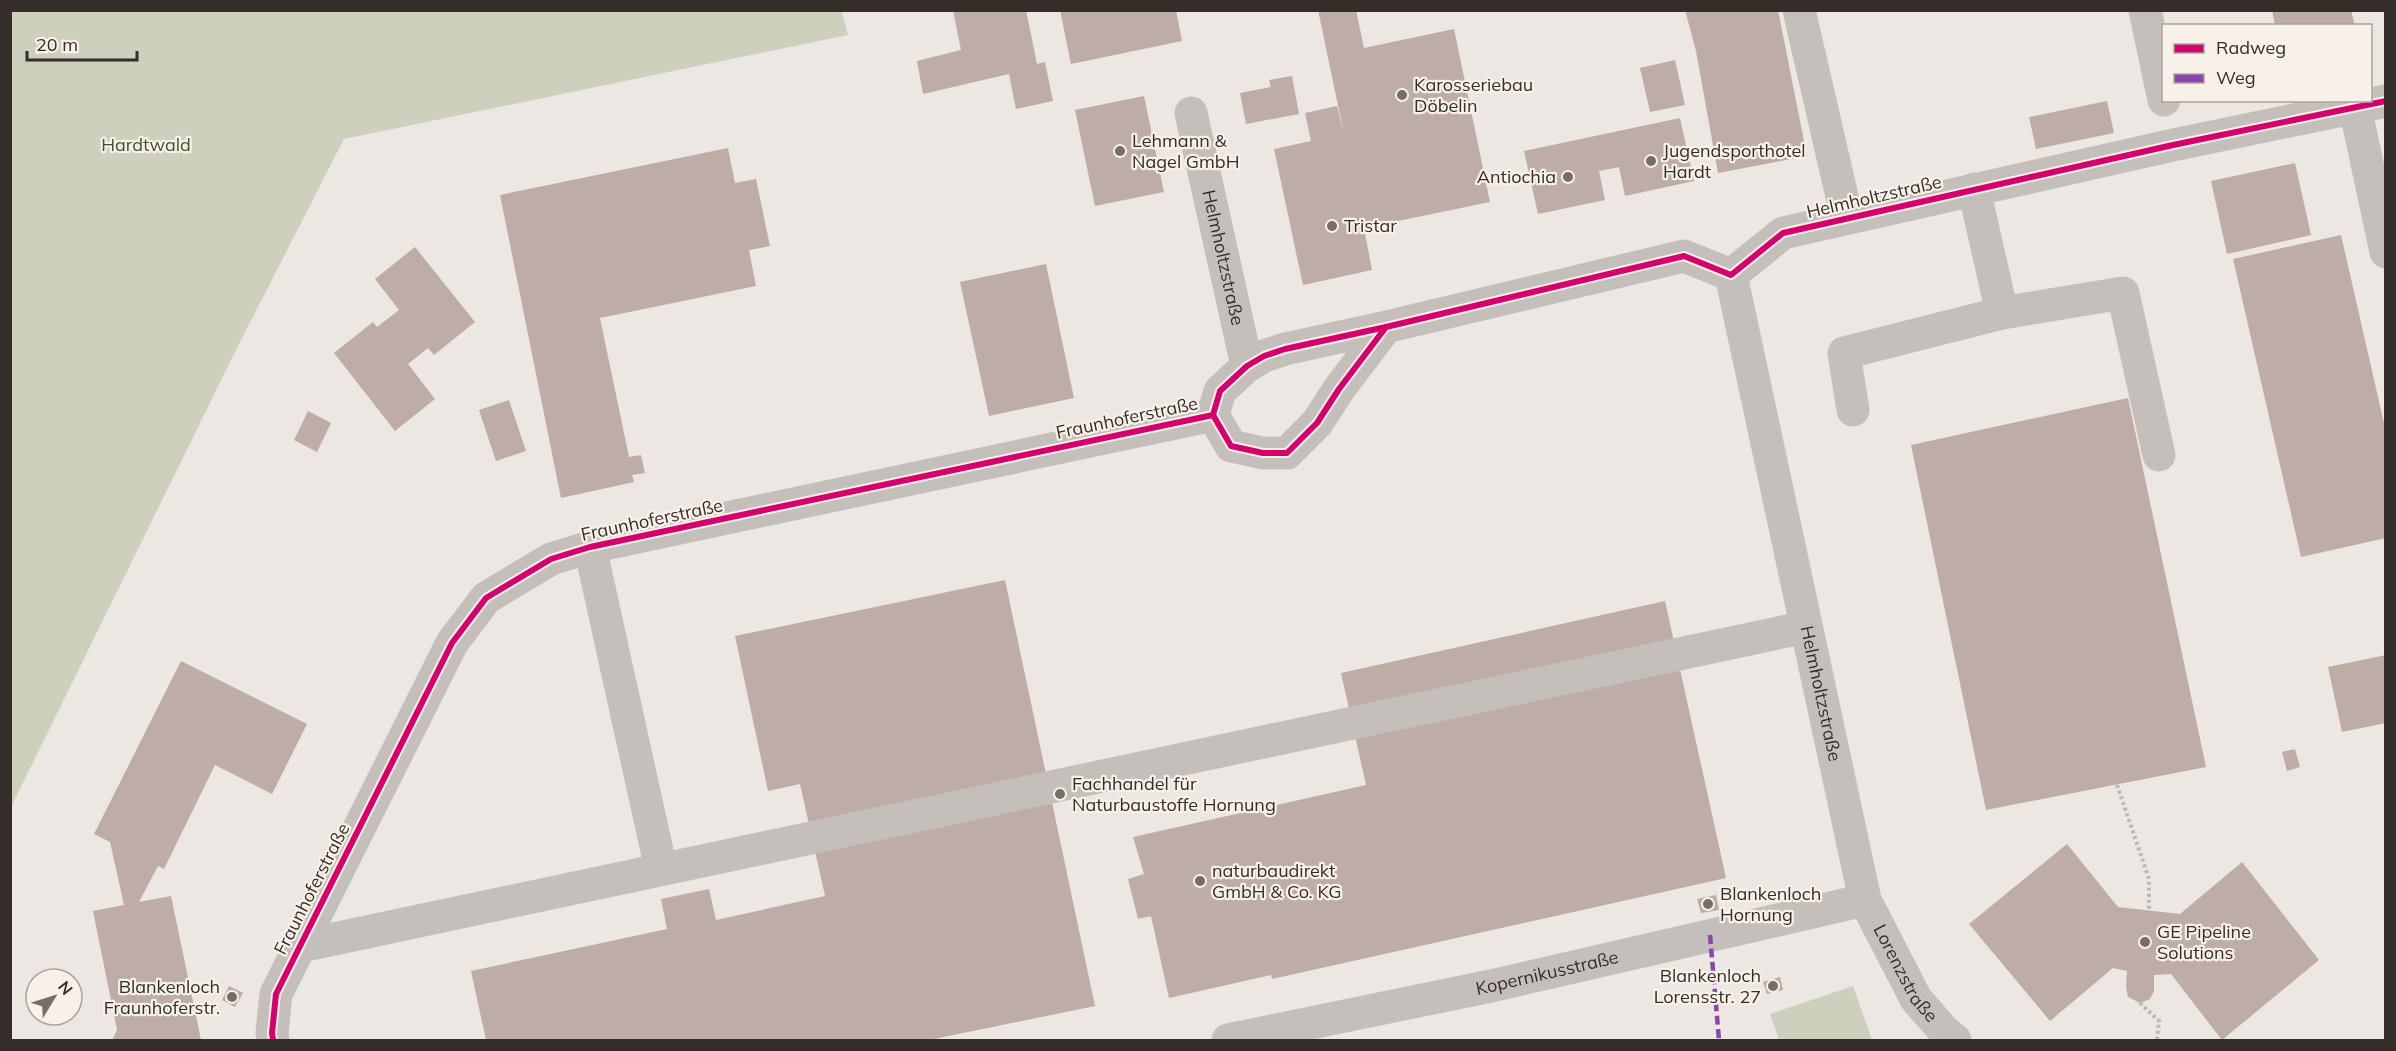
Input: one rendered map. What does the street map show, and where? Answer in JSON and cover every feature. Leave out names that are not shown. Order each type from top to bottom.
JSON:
[{"type":"street","name":"Helmholtzstraße","points":[[1799,10],[1847,218]]},
{"type":"street","points":[[2145,10],[2162,91]]},
{"type":"street","points":[[2164,102],[2173,145]]},
{"type":"street","name":"Helmholtzstraße","points":[[1865,900],[1731,275],[1783,233],[2173,145],[2370,104]]},
{"type":"street","points":[[2370,104],[2385,252]]},
{"type":"street","name":"Helmholtzstraße","points":[[1191,113],[1247,366]]},
{"type":"street","points":[[1974,189],[2002,313]]},
{"type":"street","points":[[1386,327],[1339,389],[1317,423],[1287,453],[1263,453],[1231,446],[1213,416],[1220,391],[1247,366],[1264,356],[1285,349],[1684,256],[1731,275]]},
{"type":"street","points":[[1853,410],[1844,352],[2002,313],[2123,293],[2159,455]]},
{"type":"street","name":"Fraunhoferstraße","points":[[273,1041],[276,994],[452,643],[486,598],[551,559],[590,547],[1213,416]]},
{"type":"street","points":[[590,547],[661,868]]},
{"type":"street","points":[[301,946],[1806,627]]},
{"type":"street","name":"Kopernikusstraße","points":[[1228,1041],[1491,986],[1865,900]]},
{"type":"street","name":"Lorenzstraße","points":[[1865,900],[1916,999],[1944,1032],[1955,1041]]},
{"type":"path","points":[[2117,785],[2149,879],[2149,911]]},
{"type":"path","points":[[2140,1003],[2159,1021],[2157,1041]]},
{"type":"green space","name":"Hardtwald","points":[[11,10],[841,10],[848,35],[344,139],[236,350],[11,807]]},
{"type":"green space","points":[[1853,986],[1872,1040],[1779,1040],[1770,1014]]},
{"type":"building","points":[[953,10],[1026,10],[1037,64],[1045,62],[1053,101],[1016,109],[1009,74],[923,94],[917,61],[961,50]]},
{"type":"building","points":[[1060,10],[1176,10],[1182,41],[1071,64]]},
{"type":"building","name":"Karosseriebau Döbelin","points":[[1318,10],[1356,10],[1364,48],[1454,29],[1490,202],[1364,228],[1372,270],[1303,285],[1274,149],[1311,141],[1305,113],[1337,106],[1344,134]]},
{"type":"building","points":[[1685,10],[1778,10],[1807,156],[1718,173],[1696,51]]},
{"type":"building","points":[[2272,10],[2351,10],[2354,24],[2275,24]]},
{"type":"building","points":[[1675,60],[1685,105],[1650,112],[1640,68]]},
{"type":"building","points":[[1292,76],[1299,114],[1246,124],[1240,93],[1271,87],[1269,80]]},
{"type":"building","name":"Lehmann & Nagel GmbH","points":[[1144,96],[1164,192],[1095,206],[1075,110]]},
{"type":"building","points":[[2107,101],[2114,133],[2036,149],[2029,117]]},
{"type":"building","points":[[1680,118],[1694,181],[1625,196],[1619,167],[1599,171],[1605,200],[1538,214],[1524,151]]},
{"type":"building","points":[[728,148],[735,183],[756,179],[770,246],[749,250],[756,286],[600,318],[629,457],[641,455],[645,473],[632,475],[634,482],[561,498],[500,195]]},
{"type":"building","points":[[2295,163],[2311,235],[2227,254],[2211,181]]},
{"type":"building","points":[[2341,235],[2386,432],[2386,538],[2301,557],[2233,259]]},
{"type":"building","points":[[415,247],[475,322],[434,355],[428,348],[408,364],[435,399],[395,431],[334,353],[373,322],[377,327],[399,310],[375,279]]},
{"type":"building","points":[[1046,264],[1074,398],[989,416],[960,282]]},
{"type":"building","points":[[2128,398],[2206,767],[1986,810],[1911,445]]},
{"type":"building","points":[[509,400],[526,451],[496,461],[479,410]]},
{"type":"building","points":[[308,411],[331,423],[317,452],[294,440]]},
{"type":"building","points":[[1005,580],[1095,1006],[929,1040],[486,1040],[471,971],[667,929],[661,899],[709,889],[716,920],[825,896],[800,784],[768,791],[735,636]]},
{"type":"building","points":[[1665,601],[1726,878],[1272,979],[1271,975],[1169,998],[1151,916],[1138,919],[1128,879],[1144,874],[1133,837],[1366,785],[1341,673]]},
{"type":"building","points":[[2386,655],[2386,723],[2342,732],[2328,667]]},
{"type":"building","points":[[181,661],[307,724],[272,794],[215,765],[164,869],[158,866],[139,902],[171,896],[201,1040],[112,1040],[117,1030],[93,911],[124,905],[110,842],[94,834]]},
{"type":"building","points":[[2295,749],[2300,767],[2287,771],[2282,752]]},
{"type":"building","name":"GE Pipeline Solutions","points":[[2067,844],[2118,907],[2180,914],[2242,862],[2319,960],[2222,1040],[2171,974],[2154,975],[2154,991],[2150,999],[2140,1003],[2128,997],[2127,971],[2113,968],[2050,1021],[1969,924]]},
{"type":"building","name":"Blankenloch Hornung","points":[[1716,895],[1719,910],[1701,913],[1697,899]]},
{"type":"building","name":"Blankenloch Lorensstr. 27","points":[[1780,977],[1783,990],[1767,994],[1763,982]]},
{"type":"building","name":"Blankenloch Fraunhoferstr.","points":[[229,986],[243,993],[235,1007],[222,1000]]},
{"type":"marked path","points":[[1710,935],[1719,1040]]},
{"type":"cycle path","points":[[1386,327],[1339,389],[1317,423],[1287,453],[1263,453],[1231,446],[1213,415],[1220,391],[1247,366],[1264,356],[1285,349],[1684,256],[1731,275],[1783,233],[2173,145],[2386,101]]},
{"type":"cycle path","points":[[273,1040],[276,994],[452,643],[486,598],[551,559],[590,547],[1213,415]]},
{"type":"place","name":"Karosseriebau Döbelin","points":[[1402,95]]},
{"type":"place","name":"Lehmann & Nagel GmbH","points":[[1120,151]]},
{"type":"place","name":"Jugendsporthotel Hardt","points":[[1651,161]]},
{"type":"place","name":"Antiochia","points":[[1568,177]]},
{"type":"place","name":"Tristar","points":[[1332,226]]},
{"type":"place","name":"Fachhandel für Naturbaustoffe Hornung","points":[[1060,794]]},
{"type":"place","name":"naturbaudirekt GmbH & Co. KG","points":[[1200,881]]},
{"type":"place","name":"Blankenloch Hornung","points":[[1708,904]]},
{"type":"place","name":"GE Pipeline Solutions","points":[[2145,942]]},
{"type":"place","name":"Blankenloch Lorensstr. 27","points":[[1773,986]]},
{"type":"place","name":"Blankenloch Fraunhoferstr.","points":[[232,997]]}]
